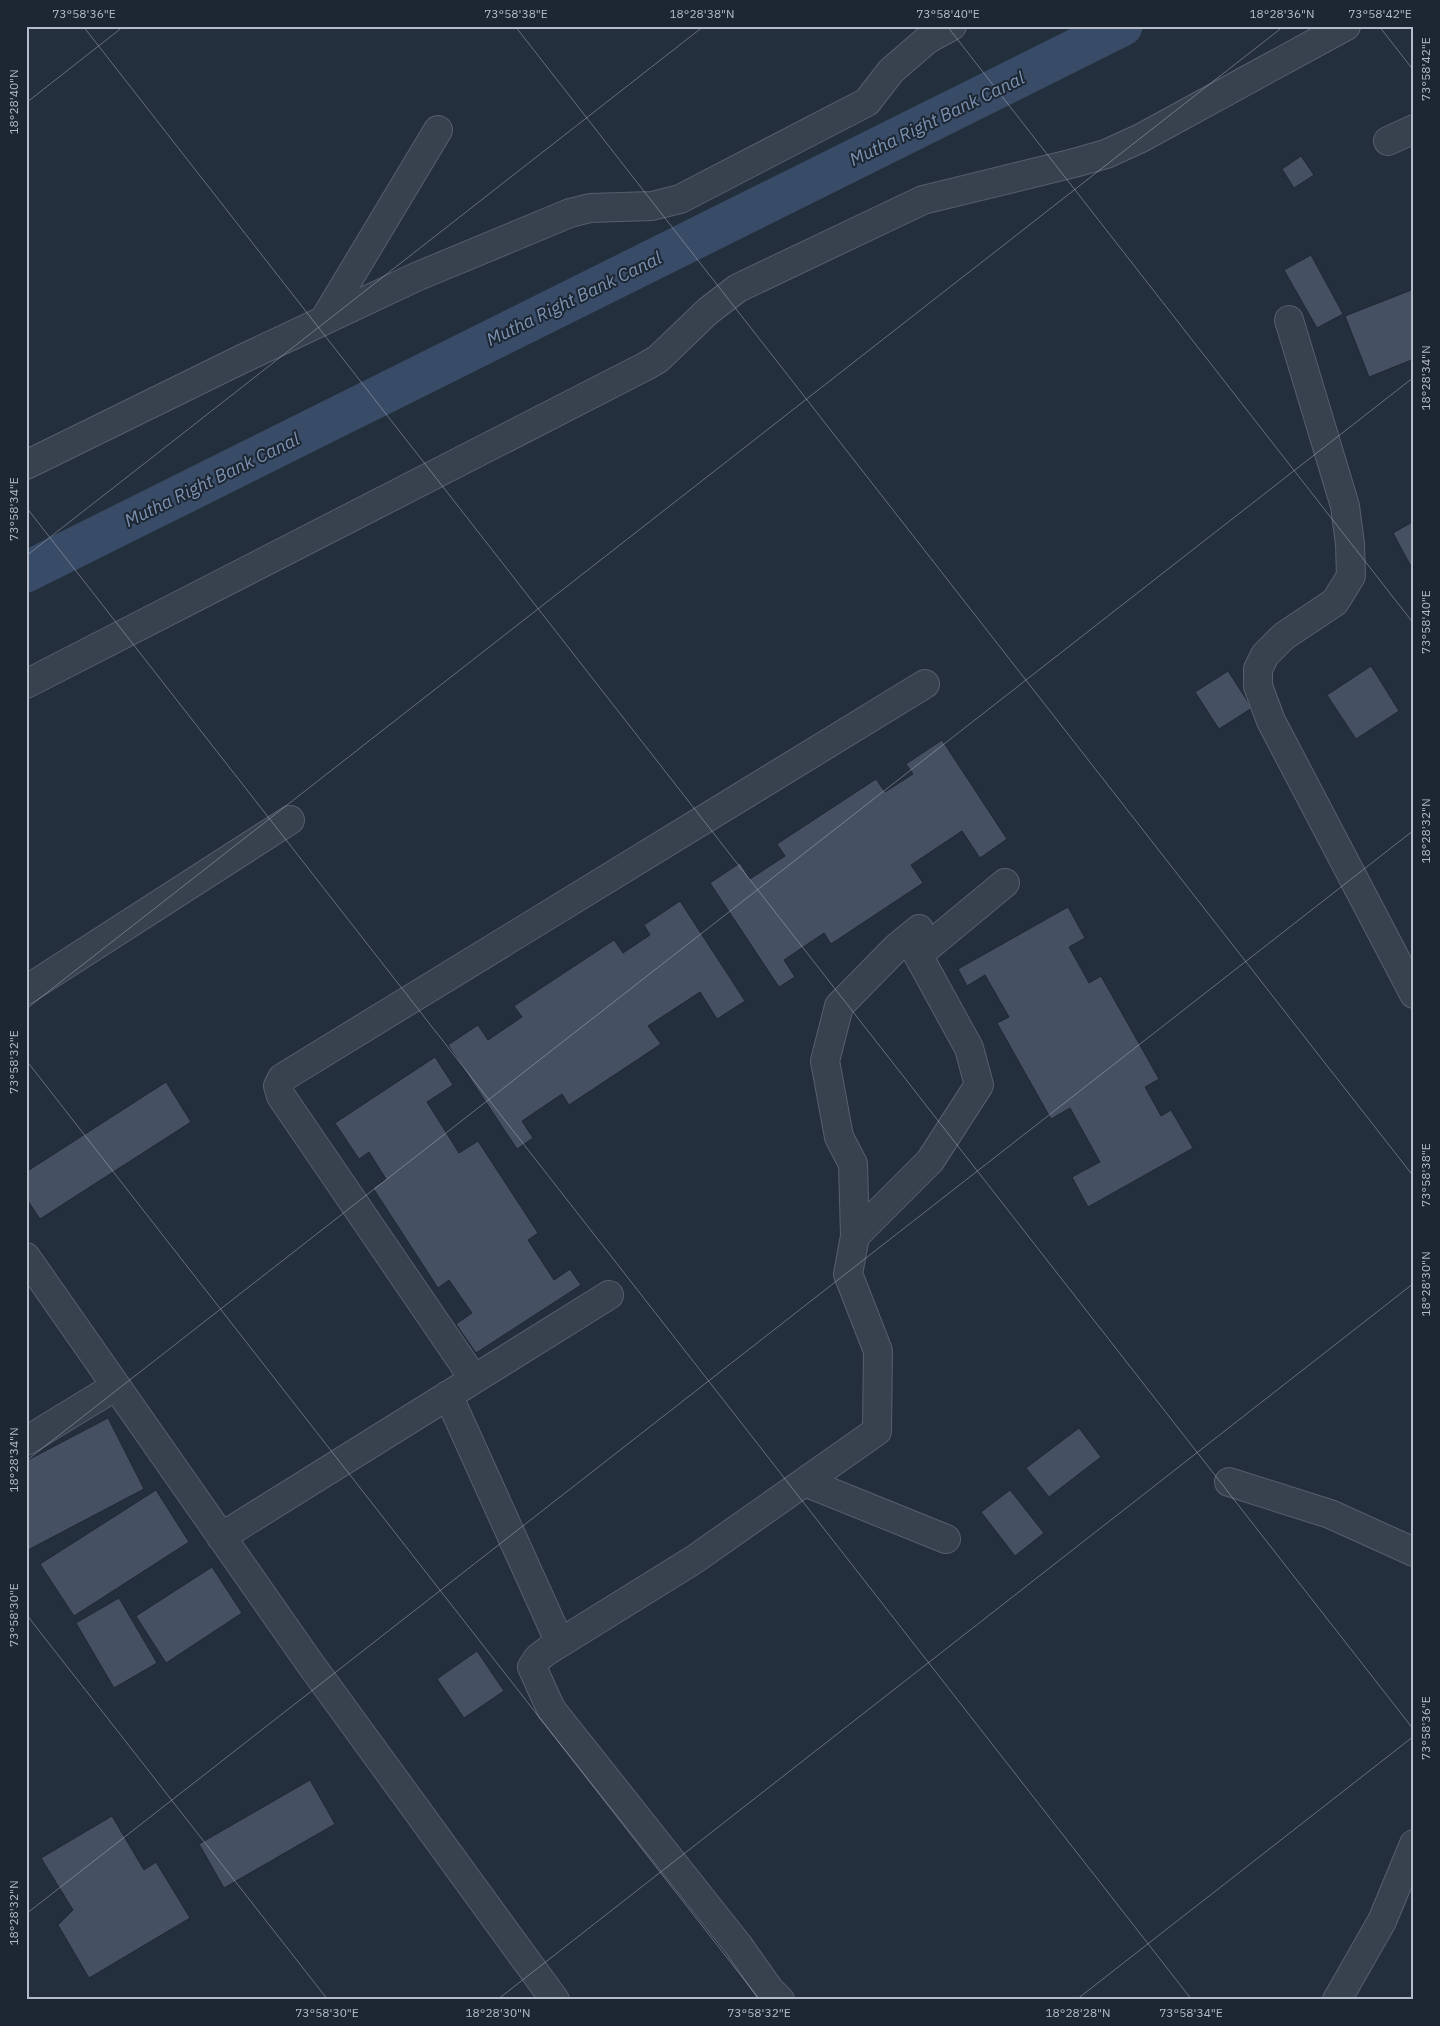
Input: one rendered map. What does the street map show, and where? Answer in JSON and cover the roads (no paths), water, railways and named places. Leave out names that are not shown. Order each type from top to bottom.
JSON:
[{"type":"street","points":[[26,465],[242,359],[416,277],[570,214],[590,208],[652,206],[680,199],[868,102],[891,71],[928,39],[952,26]]},
{"type":"street","points":[[26,684],[646,366],[658,358],[722,299],[754,280],[923,200],[1065,166],[1106,154],[1141,138],[1346,26]]},
{"type":"street","points":[[1388,141],[1414,129]]},
{"type":"street","points":[[324,320],[438,130]]},
{"type":"street","points":[[1289,320],[1345,506],[1350,544],[1351,576],[1335,602],[1284,636],[1266,655],[1258,669],[1258,686],[1271,721],[1414,994]]},
{"type":"street","points":[[474,1379],[281,1096],[278,1086],[282,1078],[925,684]]},
{"type":"street","points":[[26,990],[290,820]]},
{"type":"street","points":[[918,955],[1005,883]]},
{"type":"street","points":[[780,2000],[769,1989],[738,1945],[551,1709],[532,1667],[538,1658],[696,1559],[876,1432],[878,1351],[848,1274],[855,1236],[853,1164],[839,1137],[825,1061],[839,1006],[897,947],[919,928],[918,955],[969,1048],[980,1085],[930,1161],[855,1236]]},
{"type":"street","points":[[26,1257],[309,1662],[555,2000]]},
{"type":"street","points":[[221,1537],[609,1295]]},
{"type":"street","points":[[26,1441],[116,1386]]},
{"type":"street","points":[[448,1395],[560,1643]]},
{"type":"street","points":[[805,1482],[946,1539]]},
{"type":"street","points":[[1229,1482],[1330,1514],[1414,1552]]},
{"type":"street","points":[[1337,2000],[1382,1921],[1413,1855]]},
{"type":"waterway","name":"Mutha Right Bank Canal","points":[[26,572],[1122,26]]}]
